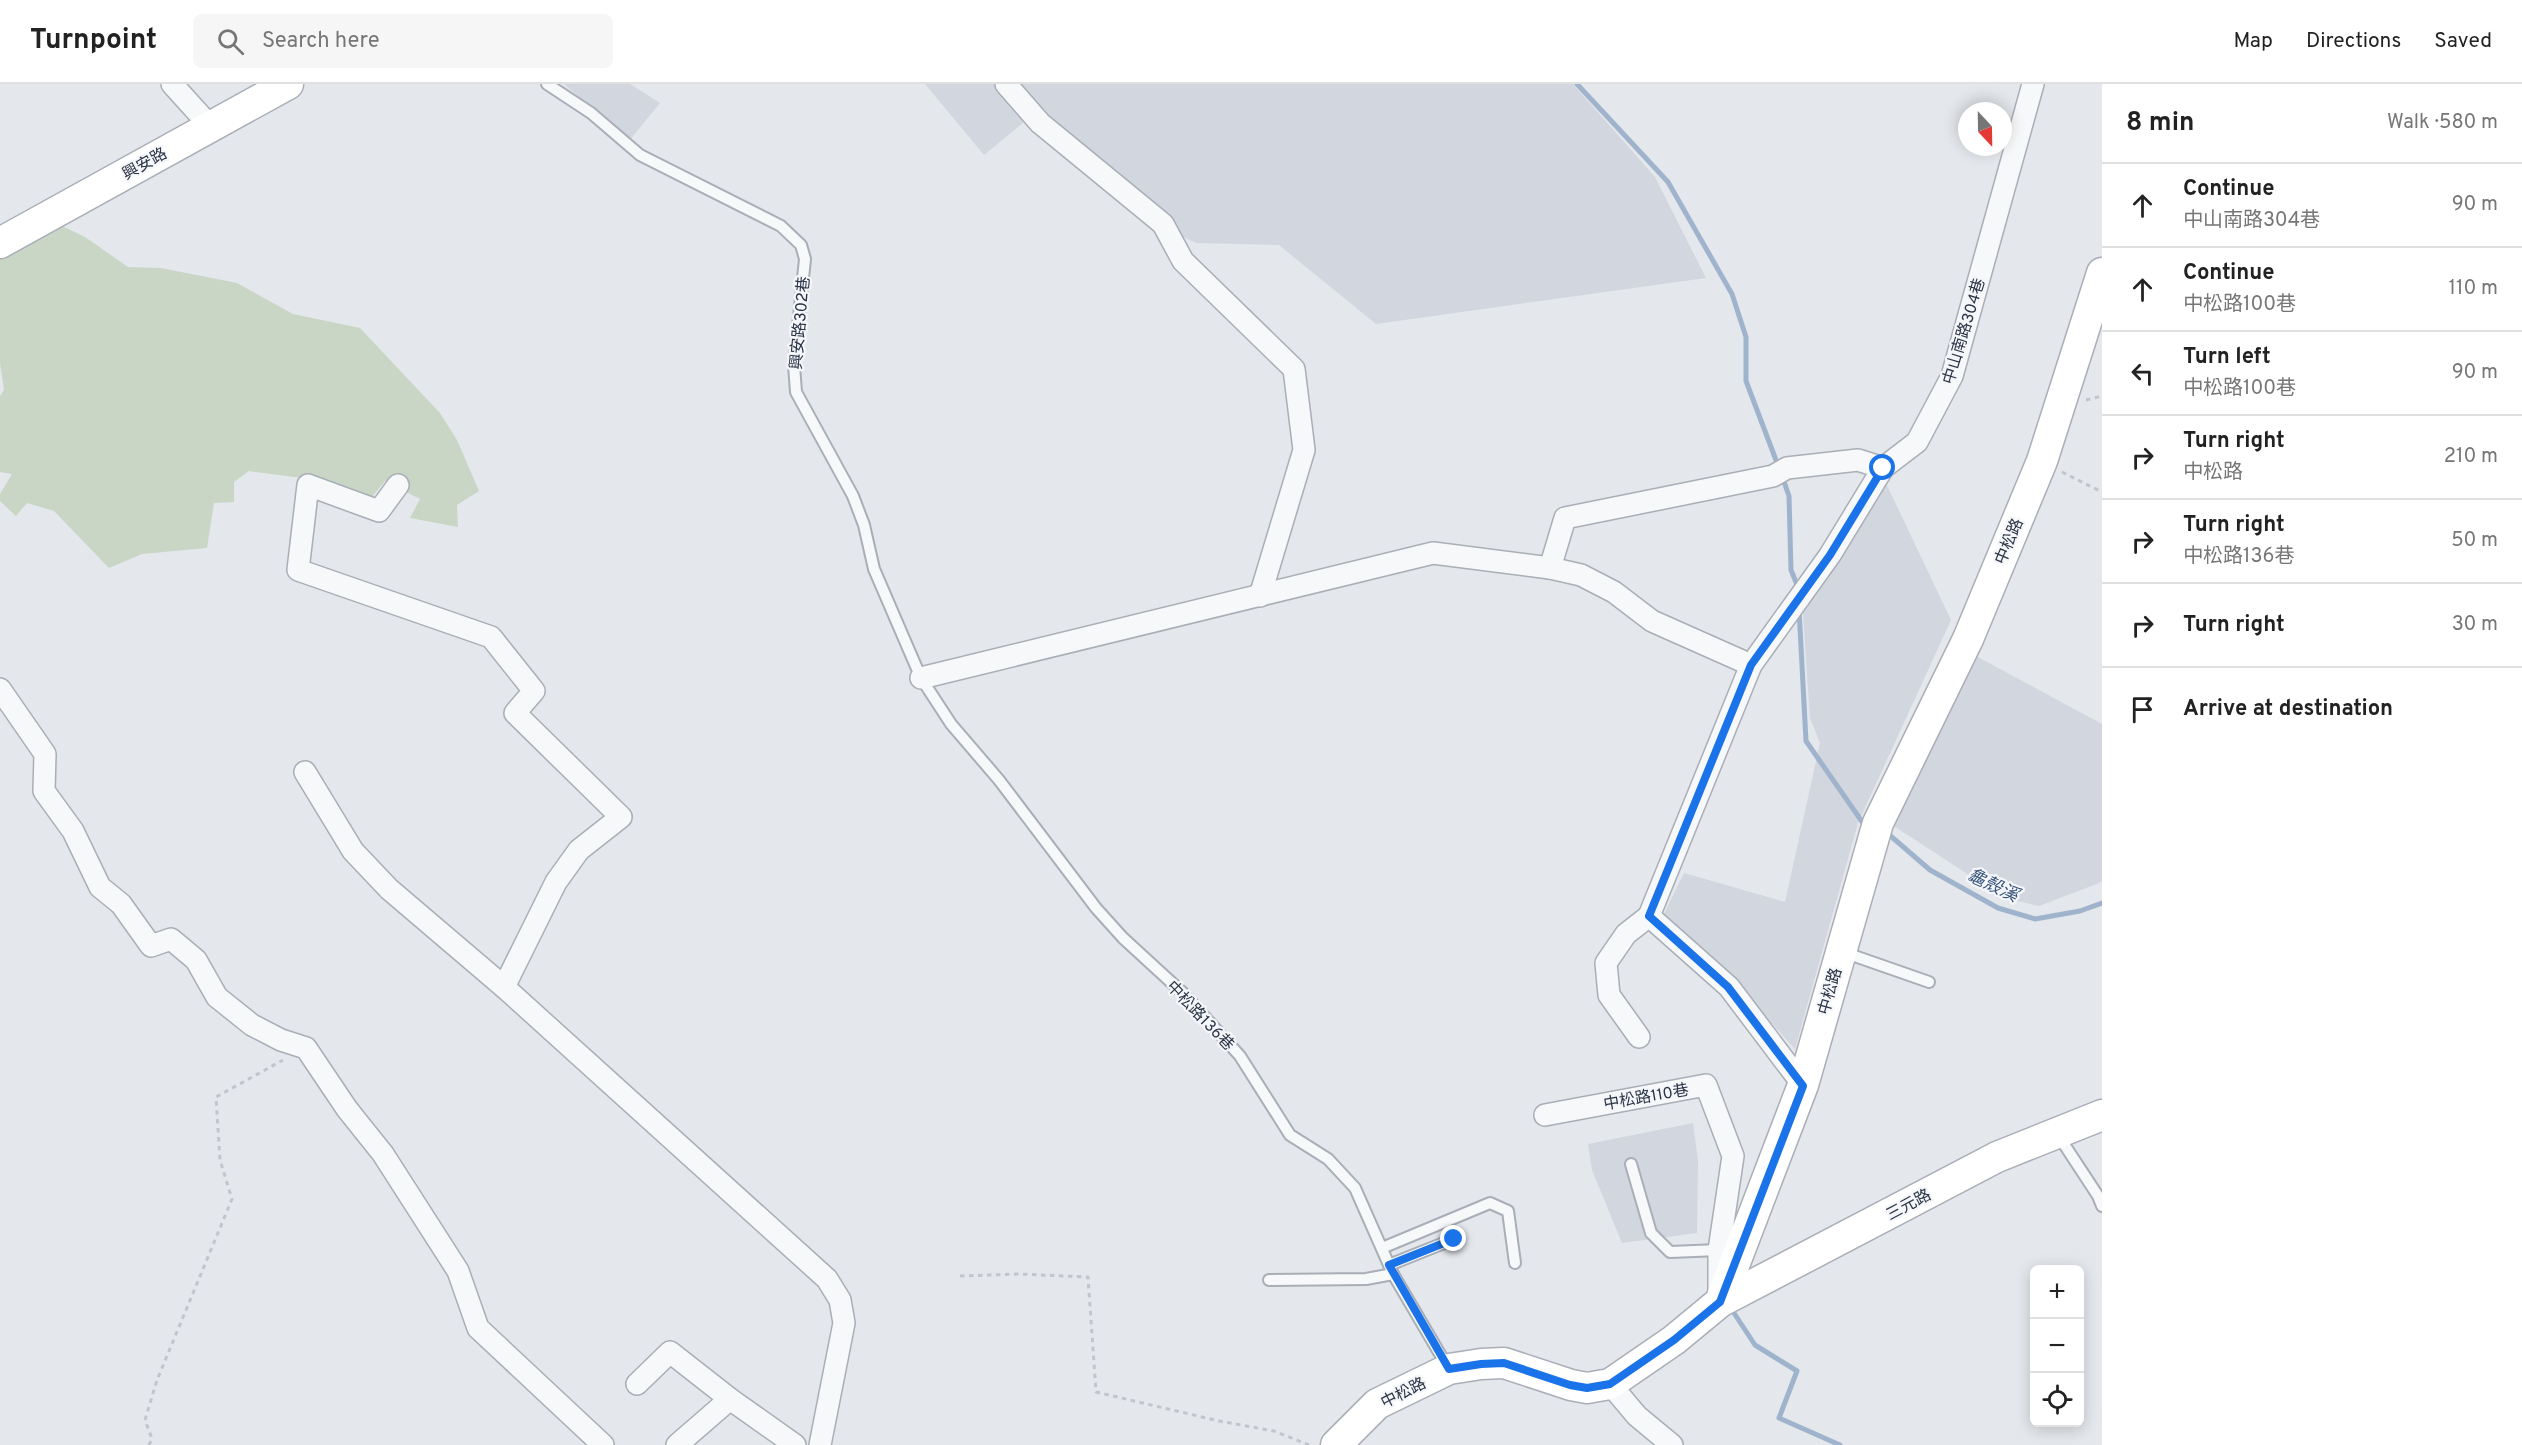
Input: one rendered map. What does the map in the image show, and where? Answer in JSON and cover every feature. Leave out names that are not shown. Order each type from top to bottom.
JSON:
[{"type":"street","points":[[172,84],[210,126]]},
{"type":"street","name":"興安路","points":[[0,243],[288,84]]},
{"type":"street","points":[[1006,84],[1040,123],[1163,224],[1183,261],[1294,369],[1304,450],[1260,596]]},
{"type":"street","name":"中山南路304巷","points":[[1649,916],[1751,665],[1830,555],[1883,468],[1917,442],[1952,376],[2033,84]]},
{"type":"street","name":"中松路","points":[[1336,1445],[1377,1404],[1449,1369],[1504,1363],[1570,1385],[1587,1388],[1610,1384],[1674,1340],[1720,1302],[1803,1086],[1878,823],[1968,639],[2042,461],[2102,273]]},
{"type":"street","points":[[1550,568],[1565,518],[1773,476],[1787,468],[1858,460],[1883,468]]},
{"type":"street","points":[[398,485],[379,511],[308,485],[298,570],[491,637],[534,691],[515,713],[621,817],[579,850],[556,882],[504,987]]},
{"type":"street","points":[[921,678],[1434,553],[1550,568],[1581,575],[1614,592],[1652,621],[1751,665]]},
{"type":"street","points":[[0,689],[45,754],[44,791],[73,831],[100,886],[121,904],[151,946],[171,939],[196,960],[217,997],[252,1025],[281,1040],[306,1048],[348,1109],[383,1154],[458,1270],[478,1328],[603,1445]]},
{"type":"street","points":[[305,772],[353,852],[389,889],[504,987],[827,1279],[840,1300],[844,1323],[820,1445]]},
{"type":"street","points":[[1639,1037],[1609,995],[1606,963],[1626,934],[1649,916],[1728,987],[1803,1086]]},
{"type":"street","name":"中松路110巷","points":[[1545,1115],[1706,1085],[1733,1156],[1719,1251],[1720,1302]]},
{"type":"street","name":"三元路","points":[[1720,1302],[1997,1157],[2102,1115]]},
{"type":"street","points":[[637,1384],[670,1352],[730,1399],[795,1445]]},
{"type":"street","points":[[1610,1384],[1637,1416],[1672,1445]]},
{"type":"street","points":[[677,1445],[730,1399]]},
{"type":"lane","name":"興安路302巷","points":[[547,84],[591,113],[639,155],[781,226],[801,244],[805,259],[794,365],[796,392],[853,496],[864,525],[874,568],[921,678]]},
{"type":"lane","name":"中松路136巷","points":[[921,678],[951,724],[999,780],[1096,908],[1124,938],[1184,994],[1240,1056],[1290,1135],[1328,1159],[1355,1188],[1391,1270],[1449,1369]]},
{"type":"lane","points":[[1840,951],[1929,982]]},
{"type":"lane","points":[[2056,1132],[2098,1196],[2102,1206]]},
{"type":"lane","points":[[1631,1164],[1652,1233],[1670,1252],[1719,1251]]},
{"type":"lane","points":[[1382,1248],[1490,1203],[1508,1211],[1515,1263]]},
{"type":"lane","points":[[1269,1280],[1366,1279],[1391,1270],[1454,1239]]},
{"type":"path","points":[[2042,461],[2101,493]]},
{"type":"path","points":[[149,1445],[152,1439],[145,1420],[158,1380],[232,1199],[220,1160],[216,1097],[306,1048]]},
{"type":"path","points":[[960,1276],[1019,1274],[1088,1277],[1096,1392],[1219,1421],[1274,1431],[1309,1445]]},
{"type":"shaded area","points":[[564,84],[630,84],[660,103],[629,141]]},
{"type":"shaded area","points":[[925,84],[1573,84],[1655,177],[1706,278],[1376,324],[1279,245],[1196,243],[1177,234],[1030,117],[984,155]]},
{"type":"shaded area","points":[[1883,477],[1951,620],[1858,823],[1795,1049],[1725,972],[1661,920],[1684,873],[1785,902],[1820,743],[1810,718],[1802,600]]},
{"type":"shaded area","points":[[1974,655],[2102,724],[2102,881],[2099,883],[2039,906],[2004,898],[1894,826]]},
{"type":"shaded area","points":[[1693,1123],[1698,1161],[1697,1233],[1622,1243],[1592,1170],[1588,1144]]},
{"type":"green space","points":[[60,225],[85,237],[128,267],[161,268],[237,283],[293,314],[360,328],[440,413],[457,440],[479,491],[457,505],[458,527],[410,518],[420,499],[385,481],[371,498],[302,478],[249,471],[234,482],[234,502],[214,503],[207,548],[142,554],[109,568],[54,511],[27,503],[16,516],[0,501],[0,494],[12,474],[0,472],[0,396],[4,390],[0,363],[0,254]]},
{"type":"waterway","points":[[1577,84],[1668,182],[1732,294],[1746,337],[1746,381],[1779,468]]},
{"type":"waterway","points":[[1782,476],[1789,496],[1791,570],[1798,587]]},
{"type":"waterway","points":[[1799,609],[1806,741],[1865,826]]},
{"type":"waterway","name":"龜殼溪","points":[[1886,832],[1930,870],[1998,908],[2035,919],[2080,911],[2102,903]]},
{"type":"waterway","points":[[1730,1307],[1755,1345],[1797,1371],[1779,1418],[1840,1445]]},
{"type":"route","points":[[1454,1239],[1389,1265],[1449,1369],[1504,1363],[1570,1385],[1587,1388],[1610,1384],[1674,1340],[1720,1302],[1803,1086],[1728,987],[1649,916],[1751,665],[1830,555],[1883,468]]}]
